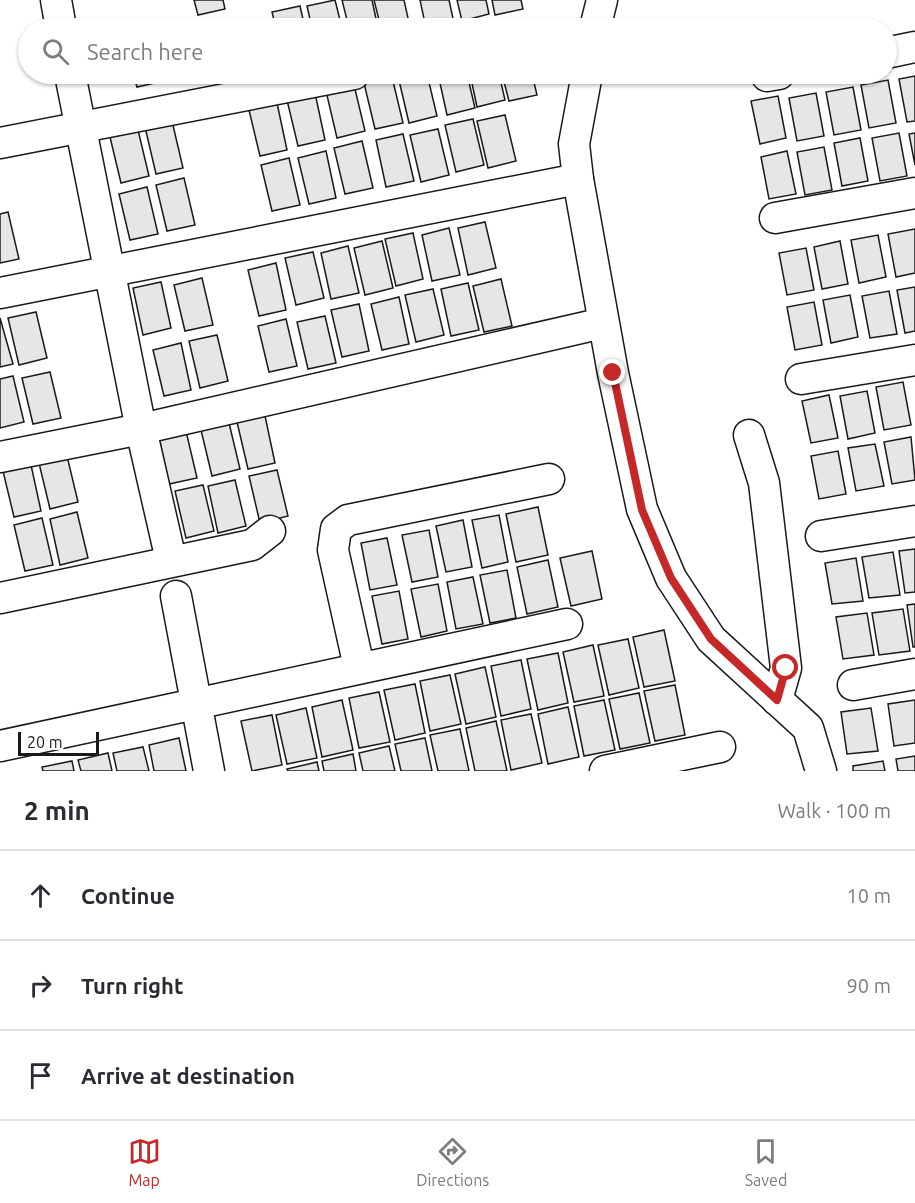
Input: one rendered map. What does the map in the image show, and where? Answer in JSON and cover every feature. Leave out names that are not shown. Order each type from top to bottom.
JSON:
[{"type":"street","points":[[56,0],[59,18]]},
{"type":"street","points":[[897,51],[915,47]]},
{"type":"street","points":[[72,84],[141,429],[171,560]]},
{"type":"street","points":[[0,143],[302,84]]},
{"type":"street","points":[[585,84],[574,144],[578,179],[603,323],[642,510],[671,578],[711,639],[808,728],[821,771]]},
{"type":"street","points":[[0,293],[578,179]]},
{"type":"street","points":[[775,218],[915,193]]},
{"type":"street","points":[[0,457],[141,429],[603,323]]},
{"type":"street","points":[[801,379],[915,360]]},
{"type":"street","points":[[749,435],[764,483],[786,668],[777,700]]},
{"type":"street","points":[[359,667],[333,550],[336,529],[348,520],[549,479]]},
{"type":"street","points":[[821,536],[915,521]]},
{"type":"street","points":[[0,598],[171,560],[252,545],[270,531]]},
{"type":"street","points":[[176,596],[209,771]]},
{"type":"street","points":[[0,746],[567,624]]},
{"type":"street","points":[[853,684],[915,674]]},
{"type":"street","points":[[605,771],[720,747]]},
{"type":"building","points":[[194,0],[223,0],[225,9],[198,15]]},
{"type":"building","points":[[335,0],[340,18],[310,18],[307,6]]},
{"type":"building","points":[[342,0],[372,0],[376,18],[346,18]]},
{"type":"building","points":[[374,0],[404,0],[408,18],[378,18]]},
{"type":"building","points":[[420,0],[449,0],[453,18],[424,18]]},
{"type":"building","points":[[457,0],[486,0],[489,14],[461,18]]},
{"type":"building","points":[[492,0],[521,0],[523,9],[495,15]]},
{"type":"building","points":[[300,6],[303,18],[274,18],[272,12]]},
{"type":"building","points":[[915,76],[915,121],[907,122],[899,79]]},
{"type":"building","points":[[364,84],[394,84],[403,123],[375,129]]},
{"type":"building","points":[[400,84],[429,84],[437,116],[409,123]]},
{"type":"building","points":[[440,84],[469,84],[475,108],[447,115]]},
{"type":"building","points":[[472,84],[501,84],[505,100],[477,107]]},
{"type":"building","points":[[505,84],[534,84],[537,95],[509,101]]},
{"type":"building","points":[[889,84],[896,123],[869,128],[861,85]]},
{"type":"building","points":[[354,85],[365,131],[337,138],[326,91]]},
{"type":"building","points":[[853,87],[861,130],[834,135],[826,92]]},
{"type":"building","points":[[315,93],[325,140],[298,146],[287,100]]},
{"type":"building","points":[[816,93],[824,136],[797,141],[789,98]]},
{"type":"building","points":[[778,96],[786,138],[760,144],[751,101]]},
{"type":"building","points":[[277,103],[287,150],[260,156],[249,110]]},
{"type":"building","points":[[505,115],[516,161],[488,168],[477,121]]},
{"type":"building","points":[[473,119],[484,165],[456,172],[445,125]]},
{"type":"building","points":[[172,121],[183,168],[156,174],[145,127]]},
{"type":"building","points":[[438,129],[449,175],[421,182],[410,135]]},
{"type":"building","points":[[138,130],[149,176],[121,183],[110,137]]},
{"type":"building","points":[[899,133],[907,176],[880,181],[872,138]]},
{"type":"building","points":[[915,133],[915,165],[909,134]]},
{"type":"building","points":[[403,134],[414,181],[386,187],[376,140]]},
{"type":"building","points":[[860,138],[868,181],[842,186],[834,143]]},
{"type":"building","points":[[362,141],[373,188],[345,194],[334,148]]},
{"type":"building","points":[[824,147],[832,190],[805,195],[797,152]]},
{"type":"building","points":[[326,151],[336,198],[309,204],[298,158]]},
{"type":"building","points":[[787,151],[796,194],[769,199],[761,157]]},
{"type":"building","points":[[289,158],[300,205],[272,211],[261,165]]},
{"type":"building","points":[[184,178],[195,225],[167,231],[156,185]]},
{"type":"building","points":[[147,187],[158,234],[130,240],[119,194]]},
{"type":"building","points":[[8,212],[19,259],[0,263],[0,214]]},
{"type":"building","points":[[485,222],[496,268],[468,275],[458,228]]},
{"type":"building","points":[[449,228],[460,275],[432,281],[422,235]]},
{"type":"building","points":[[915,229],[915,273],[896,277],[888,234]]},
{"type":"building","points":[[413,233],[423,279],[396,286],[385,239]]},
{"type":"building","points":[[878,235],[886,277],[859,283],[851,240]]},
{"type":"building","points":[[382,241],[393,288],[365,295],[354,248]]},
{"type":"building","points":[[840,241],[848,284],[822,289],[814,247]]},
{"type":"building","points":[[348,246],[359,293],[331,299],[321,253]]},
{"type":"building","points":[[806,248],[814,290],[787,295],[779,253]]},
{"type":"building","points":[[313,252],[324,298],[296,305],[285,258]]},
{"type":"building","points":[[276,263],[286,310],[259,316],[248,270]]},
{"type":"building","points":[[202,278],[213,325],[185,331],[174,285]]},
{"type":"building","points":[[501,279],[512,326],[484,332],[473,286]]},
{"type":"building","points":[[161,282],[171,328],[143,335],[133,288]]},
{"type":"building","points":[[468,283],[479,330],[451,336],[441,289]]},
{"type":"building","points":[[915,287],[915,331],[905,333],[897,290]]},
{"type":"building","points":[[433,289],[444,335],[416,342],[405,295]]},
{"type":"building","points":[[889,291],[897,334],[870,338],[862,296]]},
{"type":"building","points":[[850,295],[858,337],[831,343],[823,300]]},
{"type":"building","points":[[399,297],[409,344],[382,350],[371,304]]},
{"type":"building","points":[[814,302],[822,345],[795,350],[787,307]]},
{"type":"building","points":[[359,304],[369,351],[342,357],[331,310]]},
{"type":"building","points":[[36,312],[47,358],[19,365],[8,318]]},
{"type":"building","points":[[325,316],[336,363],[308,369],[297,322]]},
{"type":"building","points":[[0,318],[13,364],[0,367]]},
{"type":"building","points":[[286,319],[297,366],[269,372],[258,326]]},
{"type":"building","points":[[217,335],[228,381],[200,388],[189,341]]},
{"type":"building","points":[[181,343],[191,390],[164,396],[153,350]]},
{"type":"building","points":[[50,372],[61,418],[33,424],[22,378]]},
{"type":"building","points":[[13,376],[24,422],[0,428],[0,379]]},
{"type":"building","points":[[903,382],[911,425],[884,430],[876,387]]},
{"type":"building","points":[[867,391],[875,433],[848,439],[840,396]]},
{"type":"building","points":[[829,395],[838,438],[811,443],[802,401]]},
{"type":"building","points":[[265,416],[275,463],[248,469],[237,422]]},
{"type":"building","points":[[229,423],[240,469],[212,476],[201,430]]},
{"type":"building","points":[[186,431],[197,478],[169,484],[159,438]]},
{"type":"building","points":[[911,437],[915,480],[892,484],[884,442]]},
{"type":"building","points":[[875,444],[884,486],[856,491],[848,448]]},
{"type":"building","points":[[838,451],[846,494],[819,499],[811,456]]},
{"type":"building","points":[[67,456],[78,502],[50,509],[39,463]]},
{"type":"building","points":[[31,465],[41,511],[14,517],[3,471]]},
{"type":"building","points":[[277,470],[288,516],[260,523],[249,476]]},
{"type":"building","points":[[235,480],[246,526],[218,533],[208,486]]},
{"type":"building","points":[[203,485],[214,531],[186,538],[175,491]]},
{"type":"building","points":[[538,507],[548,555],[516,562],[506,514]]},
{"type":"building","points":[[77,512],[88,558],[60,565],[50,519]]},
{"type":"building","points":[[499,515],[508,562],[482,568],[472,520]]},
{"type":"building","points":[[42,518],[53,565],[25,571],[14,525]]},
{"type":"building","points":[[463,520],[472,567],[446,572],[436,526]]},
{"type":"building","points":[[429,530],[438,577],[412,582],[402,535]]},
{"type":"building","points":[[387,538],[397,585],[370,590],[361,543]]},
{"type":"building","points":[[915,549],[915,592],[905,593],[899,551]]},
{"type":"building","points":[[592,551],[602,599],[571,606],[560,558]]},
{"type":"building","points":[[893,552],[900,595],[869,598],[862,557]]},
{"type":"building","points":[[856,558],[863,601],[832,604],[825,563]]},
{"type":"building","points":[[548,560],[558,607],[527,614],[517,567]]},
{"type":"building","points":[[507,570],[516,618],[490,623],[480,575]]},
{"type":"building","points":[[473,577],[483,624],[456,629],[447,582]]},
{"type":"building","points":[[438,584],[447,631],[421,637],[411,589]]},
{"type":"building","points":[[399,591],[408,639],[382,644],[372,596]]},
{"type":"building","points":[[915,604],[915,647],[913,647],[907,605]]},
{"type":"building","points":[[903,609],[910,651],[879,655],[872,613]]},
{"type":"building","points":[[867,613],[874,655],[843,659],[836,617]]},
{"type":"building","points":[[664,630],[675,681],[644,687],[633,637]]},
{"type":"building","points":[[628,639],[639,688],[609,695],[598,645]]},
{"type":"building","points":[[593,645],[604,696],[574,702],[563,652]]},
{"type":"building","points":[[558,653],[568,703],[538,710],[527,659]]},
{"type":"building","points":[[521,660],[531,709],[501,716],[491,666]]},
{"type":"building","points":[[485,667],[496,717],[466,724],[455,674]]},
{"type":"building","points":[[450,675],[461,724],[430,731],[420,681]]},
{"type":"building","points":[[415,684],[425,733],[395,740],[384,690]]},
{"type":"building","points":[[675,685],[685,735],[655,741],[644,691]]},
{"type":"building","points":[[379,692],[390,742],[359,748],[349,698]]},
{"type":"building","points":[[639,693],[650,743],[620,749],[609,699]]},
{"type":"building","points":[[342,700],[353,750],[322,757],[312,707]]},
{"type":"building","points":[[604,700],[615,750],[584,756],[574,706]]},
{"type":"building","points":[[915,700],[915,743],[894,746],[888,704]]},
{"type":"building","points":[[568,707],[579,757],[548,764],[538,714]]},
{"type":"building","points":[[306,708],[317,758],[287,764],[276,715]]},
{"type":"building","points":[[871,708],[878,751],[847,754],[841,712]]},
{"type":"building","points":[[531,714],[542,763],[511,770],[501,720]]},
{"type":"building","points":[[272,715],[282,765],[252,771],[241,721]]},
{"type":"building","points":[[496,721],[507,771],[475,771],[466,728]]},
{"type":"building","points":[[460,729],[469,771],[438,771],[430,735]]},
{"type":"building","points":[[179,738],[186,771],[154,771],[149,745]]},
{"type":"building","points":[[425,738],[432,771],[401,771],[395,744]]},
{"type":"building","points":[[389,746],[395,771],[363,771],[359,753]]},
{"type":"building","points":[[143,747],[149,771],[117,771],[113,753]]},
{"type":"building","points":[[108,753],[112,771],[81,771],[78,760]]},
{"type":"building","points":[[353,754],[356,771],[324,771],[322,761]]},
{"type":"building","points":[[915,756],[915,771],[898,771],[896,759]]},
{"type":"building","points":[[72,761],[74,771],[43,771],[42,767]]},
{"type":"building","points":[[883,761],[885,771],[853,771],[853,766]]},
{"type":"building","points":[[317,762],[319,771],[288,771],[287,769]]},
{"type":"route","points":[[613,373],[642,510],[671,578],[711,639],[777,700],[786,668]]}]
